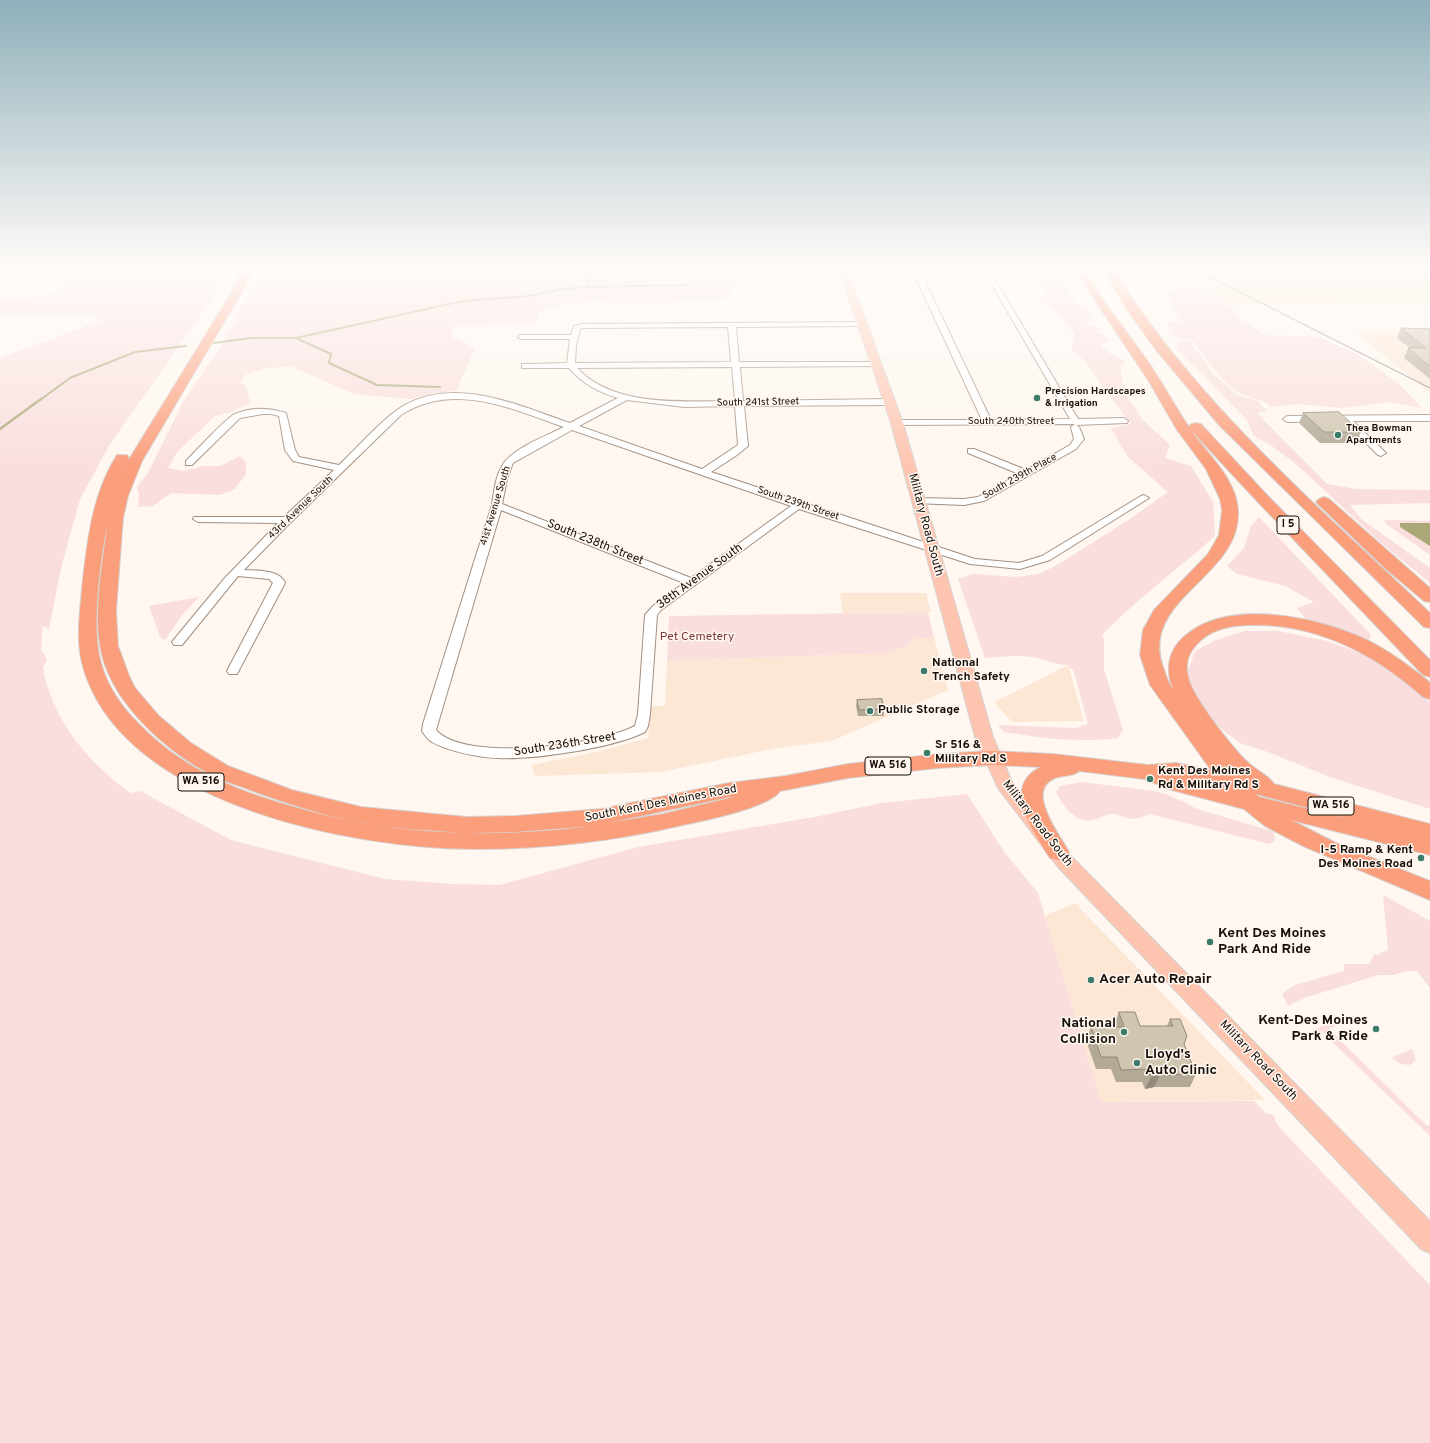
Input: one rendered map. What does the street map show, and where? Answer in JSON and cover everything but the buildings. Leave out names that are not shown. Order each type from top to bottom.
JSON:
[{"type":"highway","name":"South Kent Des Moines Road","points":[[201,333],[121,460],[109,484],[100,511],[88,617],[88,646],[96,674],[106,696],[131,730],[174,765],[215,790],[249,803],[359,832],[440,841],[551,838],[620,830],[745,802],[785,783]]},
{"type":"highway","name":"South Kent Des Moines Road","points":[[212,333],[135,461],[126,480],[117,511],[107,610],[109,646],[115,665],[127,691],[152,721],[171,738],[207,763],[254,784],[287,796],[361,815],[427,823],[489,825],[559,822],[642,810],[729,790],[785,783],[848,771],[894,765],[992,758],[1088,764],[1148,772],[1176,770],[1274,792],[1430,832]]},
{"type":"highway","name":"I 5","points":[[1122,333],[1151,374],[1210,443],[1260,497],[1430,671]]},
{"type":"highway","name":"I 5","points":[[1150,333],[1171,362],[1224,422],[1430,624]]},
{"type":"highway","points":[[1151,374],[1184,430],[1219,479],[1227,496],[1230,512],[1230,523],[1224,543],[1203,569],[1166,607],[1156,620],[1149,639],[1148,648],[1152,671],[1160,686],[1182,717],[1233,782],[1251,802],[1271,819],[1305,838],[1405,879],[1430,891]]},
{"type":"highway","points":[[1224,422],[1270,452],[1392,565],[1430,596]]},
{"type":"highway","points":[[1274,792],[1243,770],[1226,750],[1184,693],[1177,672],[1177,661],[1182,649],[1190,639],[1199,632],[1224,624],[1253,620],[1287,622],[1328,631],[1364,645],[1379,653],[1403,670],[1430,693]]},
{"type":"highway","points":[[1119,768],[1139,764],[1182,761],[1191,757],[1195,749],[1182,717]]},
{"type":"highway","points":[[1058,852],[1033,805],[1031,792],[1032,786],[1037,780],[1051,771],[1088,764]]},
{"type":"highway","name":"South Kent Des Moines Road","points":[[1148,772],[1180,786],[1251,802],[1430,847]]},
{"type":"main road","name":"Military Road South","points":[[865,333],[897,423],[931,549],[992,758],[1004,784],[1058,852],[1098,898],[1430,1240]]},
{"type":"street","points":[[575,333],[571,366],[577,374],[594,386],[627,397]]},
{"type":"street","points":[[704,472],[743,446],[733,333]]},
{"type":"street","points":[[946,333],[988,422]]},
{"type":"street","points":[[1023,333],[1075,424]]},
{"type":"street","points":[[522,337],[574,337]]},
{"type":"street","points":[[524,366],[876,364]]},
{"type":"street","name":"South 239th Street","points":[[442,398],[469,396],[494,400],[798,505],[974,562],[1020,566],[1032,564],[1046,558],[1144,498]]},
{"type":"street","name":"South 241st Street","points":[[627,397],[674,403],[890,402]]},
{"type":"street","name":"41st Avenue South","points":[[436,740],[429,730],[430,724],[497,505],[503,476],[511,459],[627,397]]},
{"type":"street","name":"43rd Avenue South","points":[[178,642],[198,614],[236,573],[402,410],[425,400],[442,398]]},
{"type":"street","points":[[189,463],[237,416],[251,412],[268,411],[283,415],[290,450],[296,458],[315,464],[342,468]]},
{"type":"street","points":[[1286,420],[1430,418]]},
{"type":"street","points":[[1346,419],[1381,453]]},
{"type":"street","name":"South 240th Street","points":[[897,423],[988,422],[1075,424],[1124,421]]},
{"type":"street","name":"South 239th Place","points":[[918,501],[959,503],[976,501],[997,491],[1068,450],[1077,443],[1079,434],[1075,424]]},
{"type":"street","points":[[970,451],[1026,473]]},
{"type":"street","name":"South 238th Street","points":[[497,505],[693,583]]},
{"type":"street","name":"38th Avenue South","points":[[624,735],[640,729],[643,723],[651,615],[657,608],[798,505]]},
{"type":"street","points":[[198,519],[289,520]]},
{"type":"street","points":[[233,671],[279,583],[278,580],[272,576],[236,573]]},
{"type":"street","name":"South 236th Street","points":[[436,740],[496,754],[518,754],[580,745],[624,735]]},
{"type":"shaded area","points":[[1357,333],[1430,333],[1430,393]]},
{"type":"shaded area","points":[[1400,523],[1430,523],[1430,546],[1400,527]]},
{"type":"shaded area","points":[[840,593],[926,593],[931,612],[843,613]]},
{"type":"shaded area","points":[[916,638],[934,638],[948,690],[832,741],[777,748],[660,772],[535,776],[532,765],[597,752],[648,738],[650,706],[665,706],[667,661],[886,653],[905,647]]},
{"type":"shaded area","points":[[1068,665],[1084,721],[1012,722],[994,702]]},
{"type":"shaded area","points":[[1075,903],[1265,1100],[1101,1102],[1045,916]]},
{"type":"green space","points":[[67,333],[188,333],[110,444],[80,499],[61,568],[49,629],[43,626],[41,649],[47,659],[43,668],[48,687],[64,723],[87,754],[101,769],[131,793],[140,791],[231,840],[385,879],[452,884],[500,885],[638,847],[814,817],[882,803],[967,794],[1005,853],[1038,893],[1101,1102],[1254,1101],[1266,1113],[1273,1115],[1278,1126],[1430,1285],[1430,1443],[0,1443],[0,358]]},
{"type":"green space","points":[[228,333],[451,333],[455,339],[475,348],[456,391],[435,393],[410,399],[354,394],[292,367],[266,368],[245,375],[240,382],[247,388],[250,404],[228,413],[215,416],[177,452],[168,468],[183,471],[204,466],[220,466],[240,456],[246,462],[246,474],[235,489],[220,495],[171,493],[153,506],[138,507],[139,494],[137,487],[149,471],[183,402]]},
{"type":"green space","points":[[1101,333],[1109,340],[1100,347],[1125,362],[1120,366],[1124,392],[1143,420],[1170,445],[1165,458],[1191,466],[1213,502],[1215,536],[1143,597],[1102,635],[1104,639],[1104,669],[1123,730],[1118,738],[1075,740],[1004,732],[998,725],[1076,728],[1088,724],[1074,672],[1068,665],[1056,664],[1037,658],[1024,656],[985,658],[958,579],[973,574],[1015,577],[1039,574],[1057,565],[1130,519],[1168,492],[1127,456],[1111,428],[1131,424],[1082,358],[1071,350],[1075,334]]},
{"type":"green space","points":[[1173,333],[1262,333],[1264,335],[1319,337],[1357,354],[1400,385],[1422,408],[1390,402],[1343,408],[1298,404],[1271,407],[1260,400],[1240,393],[1233,388],[1214,369],[1192,340],[1175,337]]},
{"type":"green space","points":[[1189,341],[1200,354],[1212,373],[1237,395],[1258,401],[1267,411],[1257,413],[1327,484],[1356,489],[1430,490],[1430,503],[1350,505],[1361,519],[1430,568],[1430,583],[1379,541],[1295,463],[1269,444],[1254,436],[1247,420],[1177,349],[1179,342]]},
{"type":"green space","points":[[1259,517],[1371,635],[1369,641],[1309,623],[1297,608],[1314,602],[1285,586],[1237,574],[1227,566],[1244,548],[1251,526]]},
{"type":"green space","points":[[1384,520],[1430,521],[1430,555],[1386,524]]},
{"type":"green space","points":[[199,597],[182,615],[165,640],[160,637],[149,606]]},
{"type":"green space","name":"Pet Cemetery","points":[[928,612],[934,638],[916,638],[905,647],[886,653],[667,661],[669,616]]},
{"type":"green space","points":[[1245,631],[1278,631],[1327,641],[1374,658],[1412,684],[1430,702],[1430,809],[1330,777],[1268,752],[1240,743],[1208,719],[1191,696],[1187,673],[1195,651],[1216,640]]},
{"type":"green space","points":[[1081,782],[1155,791],[1171,796],[1197,809],[1272,831],[1275,836],[1274,842],[1269,844],[1150,814],[1132,819],[1111,814],[1093,820],[1081,819],[1066,808],[1056,792],[1060,786]]},
{"type":"green space","points":[[1383,895],[1430,921],[1430,988],[1417,971],[1406,971],[1393,975],[1378,975],[1304,998],[1288,1006],[1282,994],[1295,985],[1344,971],[1344,964],[1369,964],[1374,954],[1378,955],[1388,949]]},
{"type":"green space","points":[[1333,1024],[1336,1026],[1329,1029],[1427,1126],[1430,1124],[1430,1136],[1322,1032],[1313,1035],[1312,1032],[1317,1029]]},
{"type":"green space","points":[[1412,1049],[1416,1060],[1410,1065],[1401,1064],[1391,1058]]},
{"type":"waterway","points":[[296,338],[317,333]]},
{"type":"waterway","points":[[213,343],[252,338],[296,338]]},
{"type":"waterway","points":[[296,338],[331,354],[329,363],[377,385],[440,387]]},
{"type":"waterway","points":[[40,400],[70,378],[135,352],[186,346]]},
{"type":"waterway","points":[[0,429],[41,399]]},
{"type":"tram line","points":[[1322,333],[1430,388]]},
{"type":"place","name":"Precision Hardscapes & Irrigation","points":[[1037,398]]},
{"type":"place","name":"Thea Bowman Apartments","points":[[1338,435]]},
{"type":"place","name":"National Trench Safety","points":[[924,671]]},
{"type":"place","name":"Public Storage","points":[[870,711]]},
{"type":"place","name":"Sr 516 & Military Rd S","points":[[927,753]]},
{"type":"place","name":"Kent Des Moines Rd & Military Rd S","points":[[1150,779]]},
{"type":"place","name":"I-5 Ramp & Kent Des Moines Road","points":[[1421,858]]},
{"type":"place","name":"Kent Des Moines Park And Ride","points":[[1210,942]]},
{"type":"place","name":"Acer Auto Repair","points":[[1091,980]]},
{"type":"place","name":"Kent-Des Moines Park & Ride","points":[[1376,1029]]},
{"type":"place","name":"National Collision","points":[[1124,1032]]},
{"type":"place","name":"Lloyd's Auto Clinic","points":[[1137,1063]]}]
